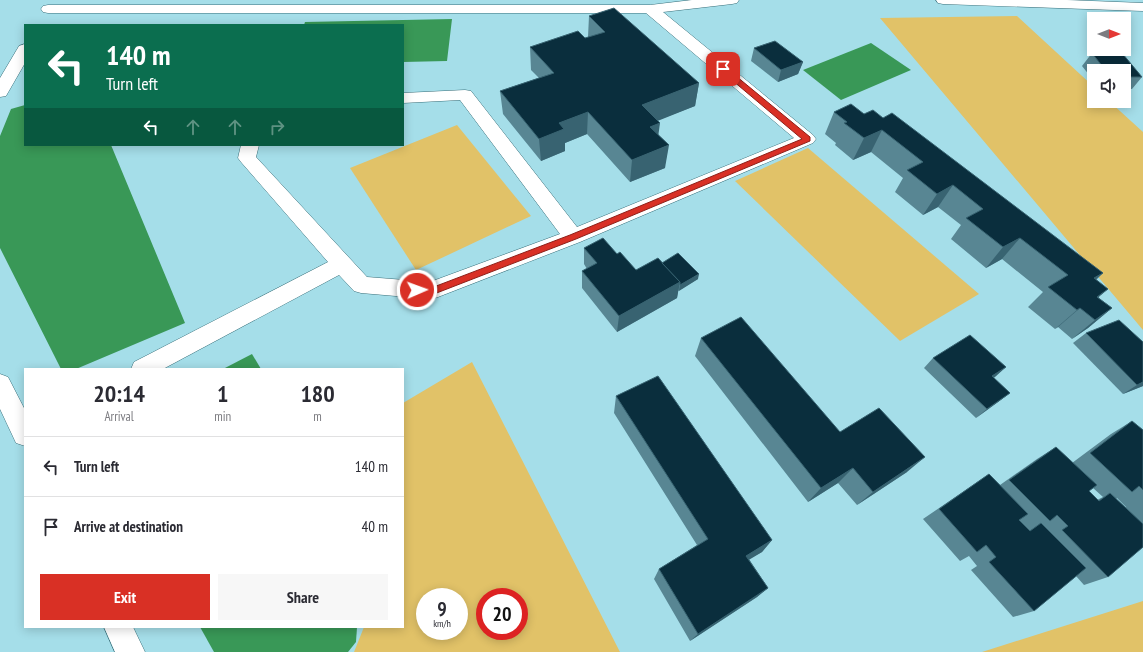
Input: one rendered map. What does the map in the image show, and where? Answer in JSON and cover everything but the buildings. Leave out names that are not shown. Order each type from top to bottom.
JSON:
[{"type":"lane","points":[[48,9],[296,10],[532,5],[650,9],[732,0]]},
{"type":"lane","points":[[943,0],[983,0],[1143,7]]},
{"type":"lane","points":[[250,146],[247,158],[361,285],[431,291],[573,237],[807,139],[650,9]]},
{"type":"lane","points":[[290,24],[296,10]]},
{"type":"lane","points":[[0,92],[24,51]]},
{"type":"lane","points":[[404,98],[465,95],[573,237]]},
{"type":"lane","points":[[144,368],[342,264]]},
{"type":"lane","points":[[0,384],[24,432]]},
{"type":"lane","points":[[118,628],[130,652]]},
{"type":"shaded area","points":[[1017,16],[1087,81],[1087,108],[1117,108],[1143,132],[1143,330],[880,18]]},
{"type":"shaded area","points":[[452,19],[447,61],[404,62],[404,24],[304,24],[305,22]]},
{"type":"shaded area","points":[[871,43],[911,70],[841,100],[803,70]]},
{"type":"shaded area","points":[[24,105],[24,146],[111,146],[185,323],[78,368],[60,368],[0,248],[0,136],[11,109]]},
{"type":"shaded area","points":[[457,125],[531,216],[416,270],[350,168]]},
{"type":"shaded area","points":[[808,148],[979,294],[900,341],[735,181]]},
{"type":"shaded area","points":[[252,354],[260,368],[225,368]]},
{"type":"shaded area","points":[[472,362],[620,652],[354,652],[364,628],[404,628],[404,402]]},
{"type":"shaded area","points":[[1143,601],[1143,652],[982,652]]},
{"type":"shaded area","points":[[201,628],[357,628],[356,642],[348,652],[214,652]]},
{"type":"route","points":[[417,290],[431,291],[573,237],[807,139],[723,69]]}]
